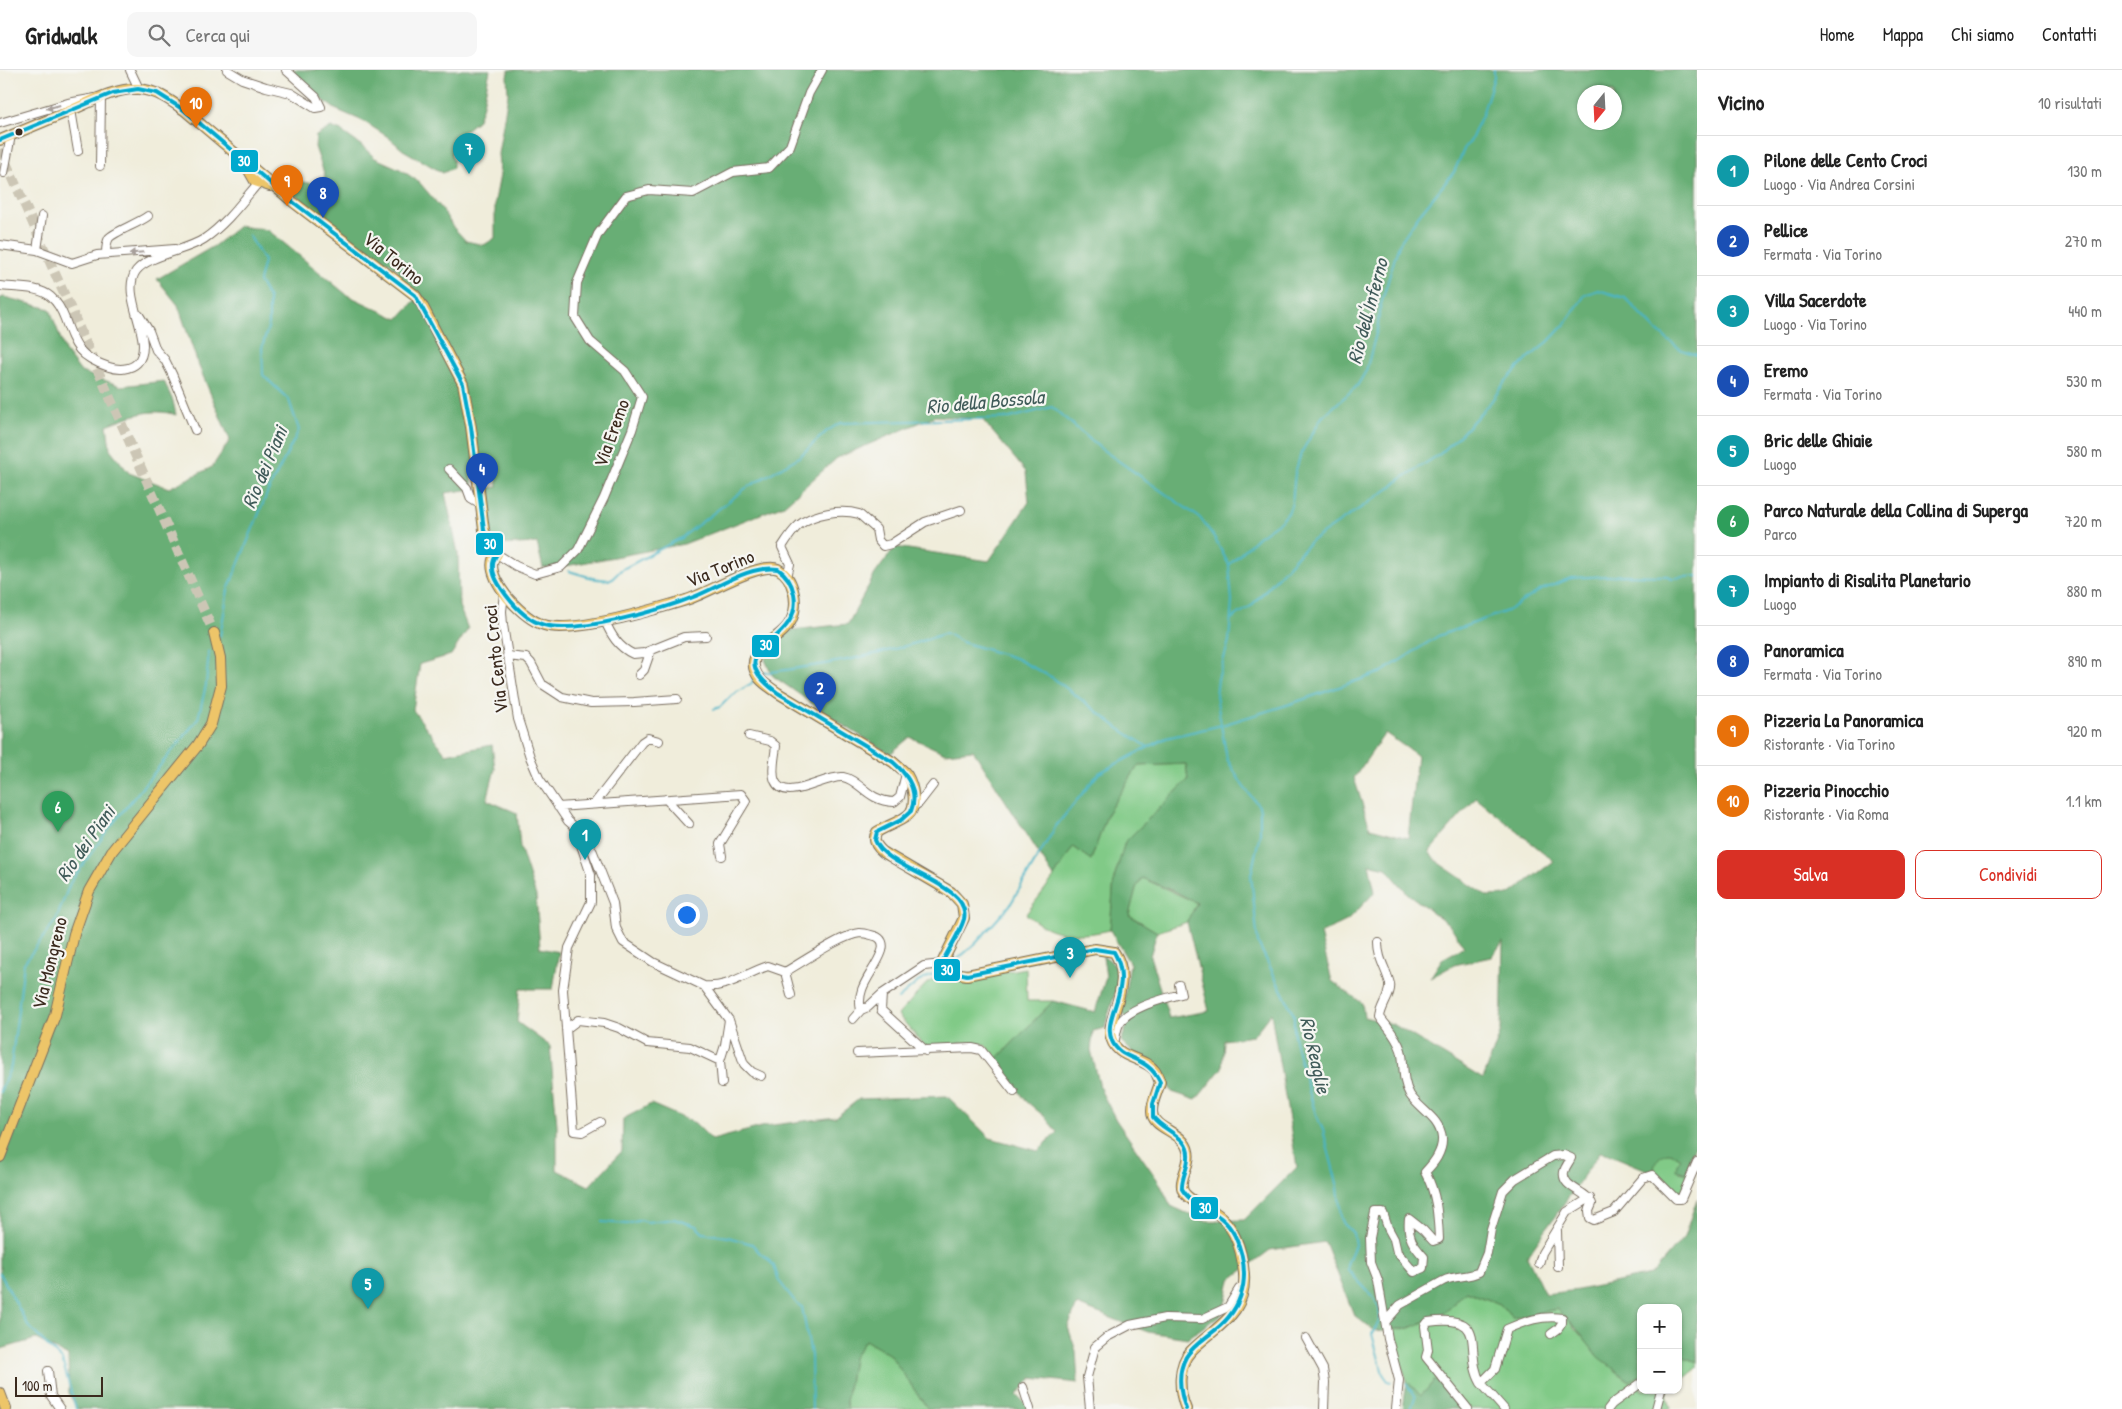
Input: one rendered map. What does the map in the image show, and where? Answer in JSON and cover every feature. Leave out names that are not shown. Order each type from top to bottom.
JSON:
[{"type":"main road","points":[[0,140],[101,98],[124,91],[139,89]]},
{"type":"main road","name":"Via Torino","points":[[139,89],[150,91],[169,100],[240,158],[259,177],[404,286],[422,305],[463,384],[471,427],[484,530],[494,555],[493,572],[504,593],[527,616],[545,625],[566,626],[605,621],[687,600],[761,568],[778,569],[788,577]]},
{"type":"main road","points":[[788,577],[793,589],[795,608],[787,628],[759,651],[755,670],[761,680],[778,693],[892,762],[906,774],[913,791],[913,807],[907,816],[877,832],[875,841],[877,847],[883,852],[952,892],[962,904],[964,918],[942,964],[946,970],[967,975],[1095,949],[1114,952],[1120,960],[1122,969],[1121,991],[1111,1024],[1110,1034],[1116,1048],[1127,1057],[1154,1070],[1160,1082],[1152,1110],[1153,1117],[1158,1124],[1180,1136],[1186,1143],[1189,1152],[1182,1183],[1184,1194],[1220,1215],[1236,1238],[1241,1257],[1244,1288],[1236,1309],[1223,1325],[1189,1352],[1185,1361],[1181,1385],[1182,1399],[1186,1409]]},
{"type":"main road","name":"Via Mongreno","points":[[0,1157],[39,1062],[58,1006],[74,934],[89,891],[112,851],[198,745],[211,724],[221,686],[220,658],[214,633]]},
{"type":"main road","points":[[0,1393],[6,1409]]},
{"type":"street","points":[[130,70],[139,89]]},
{"type":"street","points":[[227,70],[242,79],[291,93],[315,108],[320,107],[316,97],[286,70]]},
{"type":"street","name":"Via Eremo","points":[[494,555],[536,574],[561,567],[578,550],[604,498],[632,430],[642,397],[625,371],[590,341],[575,317],[577,284],[598,234],[626,196],[649,190],[693,193],[733,172],[769,168],[790,146],[808,93],[822,70]]},
{"type":"street","points":[[0,123],[68,104],[101,98],[100,166]]},
{"type":"street","points":[[71,110],[78,152]]},
{"type":"street","points":[[4,173],[12,136]]},
{"type":"street","points":[[0,286],[35,290],[51,296],[60,308],[73,341],[80,350],[98,363],[114,368],[127,369],[138,362],[143,350],[137,312],[131,294],[131,282],[137,270],[146,263],[203,240],[241,203],[259,177]]},
{"type":"street","points":[[37,250],[42,216]]},
{"type":"street","points":[[106,254],[106,245],[110,237],[138,224],[148,216]]},
{"type":"street","points":[[0,245],[37,250],[72,263],[97,255],[184,248]]},
{"type":"street","points":[[137,312],[149,331],[156,350],[172,374],[195,430]]},
{"type":"street","points":[[449,469],[467,488],[471,499],[481,505]]},
{"type":"street","points":[[788,577],[790,564],[782,547],[800,524],[814,518],[831,512],[859,514],[876,529],[878,540],[884,546],[891,544],[924,522],[962,510]]},
{"type":"street","name":"Via Cento Croci","points":[[504,593],[502,611],[507,656],[521,731],[539,778],[558,807],[575,828],[585,836],[593,852],[613,903],[616,928],[623,942],[653,962],[704,986],[729,1020],[744,1064],[752,1072],[761,1076]]},
{"type":"street","points":[[605,621],[611,635],[628,652],[633,654],[650,650],[684,636],[706,636]]},
{"type":"street","points":[[638,675],[644,670],[650,650]]},
{"type":"street","points":[[507,656],[526,658],[531,663],[542,684],[562,697],[591,703],[677,699]]},
{"type":"street","points":[[749,736],[770,741],[776,746],[775,782],[783,789],[791,791],[836,777],[846,778],[870,795],[884,802],[894,802],[900,797],[906,774]]},
{"type":"street","points":[[594,804],[642,742],[648,738],[659,741]]},
{"type":"street","points":[[913,807],[919,803],[933,785]]},
{"type":"street","points":[[558,807],[741,794],[746,801],[720,844],[722,856]]},
{"type":"street","points":[[666,799],[689,824]]},
{"type":"street","points":[[575,828],[591,875],[591,902],[569,948],[563,990],[574,1131],[582,1132],[600,1122]]},
{"type":"street","points":[[704,986],[715,988],[725,985],[768,966],[785,972],[839,941],[860,933],[879,937],[883,943],[882,950],[863,984],[859,1001],[861,1010]]},
{"type":"street","points":[[1378,942],[1378,952],[1390,984],[1388,997],[1381,1008],[1380,1017],[1392,1032],[1401,1050],[1402,1072],[1411,1095],[1435,1121],[1442,1138],[1440,1153],[1426,1172],[1437,1203],[1439,1239],[1433,1241],[1409,1219],[1408,1229],[1411,1243],[1424,1257],[1423,1268],[1414,1272],[1397,1252],[1394,1239],[1383,1214],[1375,1213],[1370,1238],[1371,1262],[1378,1280],[1388,1339],[1399,1380],[1396,1409]]},
{"type":"street","points":[[852,1019],[882,994],[924,966],[942,964]]},
{"type":"street","points":[[785,972],[791,995]]},
{"type":"street","points":[[1114,1043],[1120,1022],[1150,1004],[1181,994],[1179,985]]},
{"type":"street","points":[[882,994],[881,1010],[926,1051]]},
{"type":"street","points":[[566,1028],[578,1020],[604,1023],[638,1037],[647,1043],[690,1047],[720,1061]]},
{"type":"street","points":[[722,1083],[720,1061],[729,1020]]},
{"type":"street","points":[[857,1053],[972,1048],[981,1050],[1014,1092]]},
{"type":"street","points":[[1386,1321],[1400,1305],[1443,1281],[1450,1278],[1471,1277],[1479,1272],[1487,1253],[1491,1229],[1503,1191],[1515,1179],[1553,1156],[1569,1156],[1570,1161],[1565,1166],[1563,1176],[1565,1181],[1590,1198],[1592,1204],[1589,1210],[1590,1218],[1594,1220],[1614,1212],[1643,1178],[1652,1175],[1676,1199],[1681,1199],[1697,1162]]},
{"type":"street","points":[[1539,1264],[1542,1253],[1566,1212],[1590,1198]]},
{"type":"street","points":[[1557,1230],[1558,1267]]},
{"type":"street","points":[[1090,1409],[1088,1377],[1090,1361],[1095,1347],[1107,1337],[1130,1325],[1165,1318],[1202,1319],[1228,1307],[1239,1288],[1244,1288]]},
{"type":"street","points":[[1481,1383],[1496,1370],[1507,1329],[1528,1319],[1552,1316],[1562,1318],[1562,1323],[1551,1334]]},
{"type":"street","points":[[1468,1409],[1426,1357],[1428,1350],[1425,1326],[1428,1322],[1452,1321],[1466,1326],[1471,1332],[1473,1340],[1475,1373],[1481,1383],[1504,1409]]},
{"type":"street","points":[[1306,1338],[1323,1369],[1325,1382],[1324,1409]]},
{"type":"street","points":[[48,1371],[51,1396],[60,1409]]},
{"type":"street","points":[[1608,1409],[1637,1386]]},
{"type":"street","points":[[1023,1387],[1030,1409]]},
{"type":"street","points":[[1656,1409],[1660,1394]]},
{"type":"green space","points":[[289,70],[490,70],[482,109],[477,121],[458,136],[451,155],[453,168],[443,173],[403,150],[388,137],[363,121],[335,109],[296,80]]},
{"type":"green space","points":[[509,70],[1697,70],[1697,1141],[1690,1158],[1689,1174],[1676,1170],[1677,1163],[1681,1159],[1671,1152],[1658,1159],[1654,1173],[1601,1151],[1527,1256],[1545,1294],[1578,1290],[1651,1275],[1684,1237],[1697,1199],[1697,1362],[1684,1357],[1682,1359],[1682,1304],[1637,1304],[1637,1377],[1630,1381],[1598,1357],[1576,1328],[1557,1309],[1512,1318],[1500,1304],[1466,1291],[1445,1313],[1409,1328],[1374,1331],[1354,1315],[1325,1242],[1270,1250],[1230,1280],[1223,1313],[1188,1338],[1148,1332],[1077,1305],[1068,1327],[1076,1351],[1078,1383],[1032,1378],[1017,1395],[1031,1409],[928,1409],[890,1355],[865,1340],[853,1358],[846,1402],[848,1409],[77,1409],[69,1393],[68,1356],[36,1339],[1,1349],[0,1351],[0,298],[4,297],[50,309],[65,351],[81,372],[121,386],[164,381],[173,401],[176,415],[150,412],[107,425],[110,449],[129,473],[169,488],[212,467],[230,440],[198,364],[178,305],[157,279],[214,246],[239,226],[268,230],[347,295],[398,319],[420,295],[397,275],[399,271],[387,261],[383,265],[349,240],[324,215],[293,194],[282,179],[317,184],[325,176],[315,147],[316,136],[331,127],[341,131],[375,158],[400,169],[419,182],[466,241],[484,245],[495,238],[495,201],[500,175],[498,154],[508,94],[507,76]],"holes":[[[935,416],[982,419],[1026,472],[1029,502],[989,561],[895,547],[875,574],[848,624],[792,630],[769,646],[765,660],[773,676],[843,725],[890,754],[910,737],[945,753],[973,750],[1054,877],[1073,847],[1091,860],[1108,812],[1138,766],[1186,764],[1188,780],[1125,842],[1114,879],[1110,930],[1130,964],[1122,1011],[1129,1021],[1121,1041],[1132,1052],[1157,1064],[1172,1092],[1196,1100],[1222,1068],[1224,1040],[1253,1036],[1271,1013],[1297,1167],[1244,1220],[1204,1221],[1171,1206],[1159,1182],[1116,1120],[1101,1091],[1091,1050],[1093,1031],[1105,1028],[1116,989],[1116,970],[1112,962],[1103,956],[1106,977],[1095,1012],[1053,1001],[997,1059],[1026,1101],[1045,1117],[1057,1132],[1038,1151],[990,1138],[947,1096],[859,1099],[836,1117],[765,1126],[712,1140],[695,1123],[651,1104],[623,1119],[622,1151],[589,1186],[557,1170],[557,1125],[550,1046],[517,1022],[520,989],[553,989],[559,952],[540,948],[536,896],[520,847],[517,813],[487,800],[495,769],[492,745],[446,754],[413,710],[420,664],[451,655],[468,629],[459,606],[458,553],[445,493],[473,489],[471,470],[495,467],[498,487],[483,488],[487,527],[497,545],[537,543],[543,568],[571,565],[684,544],[784,505],[837,458]],[[1385,733],[1417,755],[1408,838],[1370,828],[1354,778]],[[1476,798],[1554,861],[1509,895],[1487,896],[1440,864],[1429,852]],[[1369,864],[1386,868],[1408,894],[1450,925],[1464,947],[1442,959],[1430,978],[1454,965],[1491,957],[1503,942],[1501,1031],[1483,1079],[1393,1024],[1364,1017],[1362,1003],[1332,981],[1320,934],[1348,920],[1375,892]],[[1142,878],[1197,903],[1187,922],[1209,1011],[1169,1018],[1150,956],[1157,932],[1129,915],[1136,888]]]},
{"type":"green space","points":[[1186,764],[1188,780],[1125,842],[1114,879],[1110,930],[1087,934],[1066,933],[1046,927],[1026,914],[1054,877],[1073,847],[1091,860],[1108,812],[1138,766]]},
{"type":"green space","points":[[1142,878],[1197,903],[1187,922],[1157,932],[1129,915],[1136,888]]},
{"type":"green space","points":[[1026,968],[1027,1001],[1053,1001],[997,1059],[987,1046],[975,1042],[925,1046],[898,1015],[926,984],[942,975],[961,979]]},
{"type":"green space","points":[[1671,1152],[1681,1159],[1679,1172],[1689,1174],[1682,1194],[1674,1194],[1654,1173],[1654,1163],[1663,1154]]},
{"type":"green space","points":[[1465,1291],[1500,1304],[1512,1318],[1557,1309],[1608,1365],[1630,1381],[1637,1377],[1637,1394],[1667,1394],[1671,1409],[1462,1409],[1435,1380],[1421,1396],[1407,1381],[1390,1330],[1409,1328],[1445,1313]]},
{"type":"green space","points":[[865,1340],[890,1355],[928,1409],[848,1409],[846,1402],[853,1358]]},
{"type":"green space","points":[[1684,1357],[1697,1362],[1697,1368],[1682,1381],[1682,1359]]},
{"type":"green space","points":[[1435,1380],[1462,1409],[1403,1409],[1407,1381],[1421,1396]]},
{"type":"waterway","name":"Rio dell'Inferno","points":[[1229,565],[1258,537],[1282,520],[1288,513],[1292,503],[1295,473],[1301,453],[1322,417],[1357,386],[1366,371],[1378,326],[1379,311],[1399,244],[1418,216],[1454,172],[1482,115],[1494,77],[1494,70]]},
{"type":"waterway","name":"Rio dei Piani","points":[[220,636],[228,590],[268,491],[299,430],[289,400],[263,375],[262,348],[269,324],[269,299],[259,281],[264,261],[249,235]]},
{"type":"waterway","points":[[1231,619],[1251,606],[1310,542],[1440,454],[1490,403],[1505,382],[1526,360],[1548,342],[1565,324],[1585,295],[1598,290],[1625,298],[1669,341],[1682,350],[1697,355]]},
{"type":"waterway","name":"Rio della Bossola","points":[[569,571],[596,579],[611,580],[621,570],[681,538],[746,488],[799,457],[827,431],[840,423],[1010,418],[1052,407],[1100,448],[1200,518],[1214,537],[1229,565],[1232,601],[1229,641],[1218,679],[1216,696],[1227,759],[1243,786],[1259,806],[1260,811],[1260,833],[1251,875],[1258,943],[1294,1015],[1294,1036],[1316,1115],[1323,1130],[1338,1187],[1341,1218],[1353,1233],[1355,1245],[1348,1261],[1348,1270],[1374,1298],[1379,1307],[1380,1320],[1372,1334],[1383,1374],[1391,1382]]},
{"type":"waterway","points":[[950,966],[977,942],[1010,905],[1056,826],[1099,773],[1166,738],[1222,725],[1382,672],[1438,636],[1507,611],[1541,590],[1571,578],[1624,575],[1668,576],[1672,578],[1697,576]]},
{"type":"waterway","points":[[763,673],[878,653],[946,633],[962,642],[1015,658],[1053,678],[1120,729],[1148,747]]},
{"type":"waterway","name":"Rio dei Piani","points":[[0,1092],[11,1066],[24,963],[56,920],[70,883],[110,827],[198,719],[206,685],[209,651]]},
{"type":"waterway","points":[[714,709],[720,707],[732,695],[752,683],[754,677]]},
{"type":"waterway","points":[[898,999],[918,982],[936,973]]},
{"type":"waterway","points":[[602,1222],[627,1224],[641,1220],[647,1222],[674,1219],[696,1226],[703,1233],[728,1237],[752,1244],[774,1266],[779,1281],[797,1304],[802,1307],[811,1355],[812,1409]]},
{"type":"waterway","name":"Rio dei Piani","points":[[0,1273],[28,1326],[62,1360],[76,1409]]},
{"type":"waterway","name":"Rio Reaglie","points":[[1406,1383],[1415,1397],[1411,1409]]},
{"type":"tunnel","points":[[0,149],[214,633]]},
{"type":"transit line","name":"30","points":[[0,140],[113,93],[138,89],[157,93],[184,110],[293,202],[415,295],[463,384],[471,427],[484,530],[492,551],[497,554],[493,565],[494,575],[499,586],[518,609],[538,623],[559,627],[620,619],[681,602],[746,573],[757,570],[778,569],[784,574],[793,590],[794,612],[787,625],[757,655],[754,665],[760,677],[778,693],[893,762],[911,784],[914,797],[911,811],[901,820],[877,832],[875,840],[882,851],[894,860],[942,886],[955,896],[963,906],[964,919],[943,961],[946,970],[967,975],[1095,949],[1114,952],[1121,978],[1120,990],[1111,1022],[1110,1032],[1112,1041],[1121,1052],[1141,1062],[1155,1073],[1160,1082],[1153,1104],[1153,1117],[1181,1139],[1188,1151],[1188,1162],[1182,1189],[1193,1201],[1222,1219],[1229,1227],[1240,1248],[1243,1261],[1243,1284],[1241,1296],[1236,1306],[1220,1326],[1193,1348],[1183,1363],[1180,1383],[1186,1409]]},
{"type":"place","name":"Pizzeria Pinocchio","points":[[196,128]]},
{"type":"place","name":"Impianto di Risalita Planetario","points":[[469,174]]},
{"type":"place","name":"Pizzeria La Panoramica","points":[[287,206]]},
{"type":"place","name":"Panoramica","points":[[323,218]]},
{"type":"place","name":"Eremo","points":[[482,494]]},
{"type":"place","name":"Pellice","points":[[820,713]]},
{"type":"place","name":"Parco Naturale della Collina di Superga","points":[[58,832]]},
{"type":"place","name":"Pilone delle Cento Croci","points":[[585,860]]},
{"type":"place","name":"Villa Sacerdote","points":[[1070,978]]},
{"type":"place","name":"Bric delle Ghiaie","points":[[368,1309]]}]
